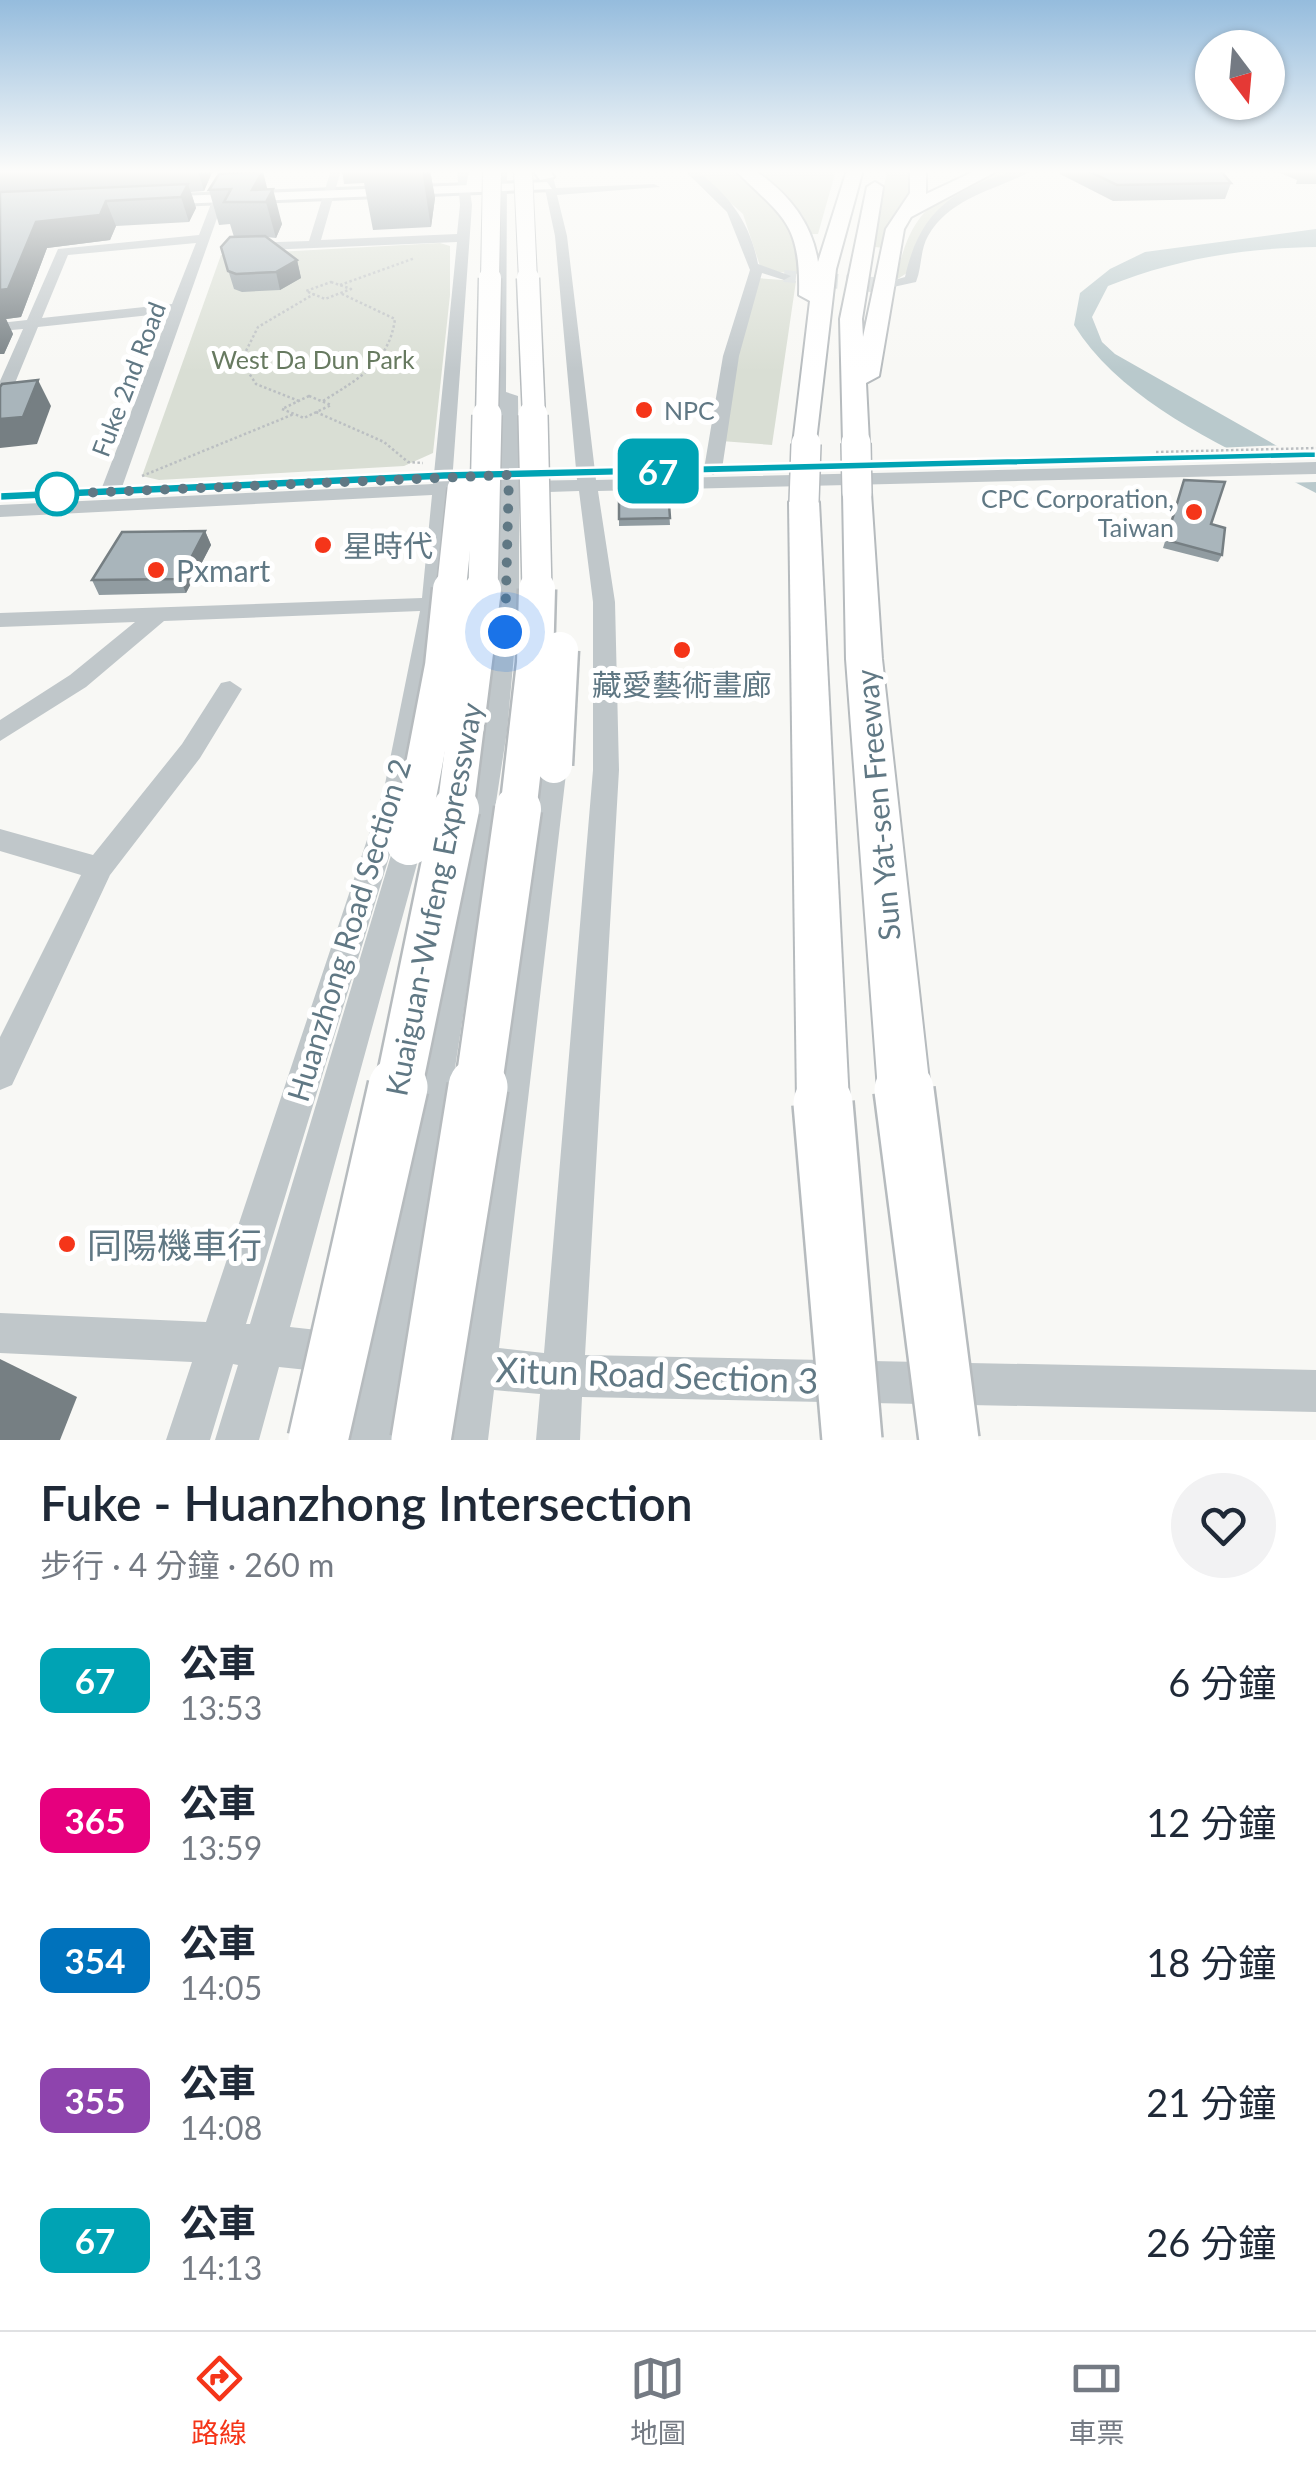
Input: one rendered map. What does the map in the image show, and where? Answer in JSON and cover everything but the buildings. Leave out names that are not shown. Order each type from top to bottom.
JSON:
[{"type":"highway","name":"Kuaiguan-Wufeng Expressway","points":[[318,1440],[428,962],[464,766],[484,602],[489,280],[498,237]]},
{"type":"highway","name":"Kuaiguan-Wufeng Expressway","points":[[421,1440],[507,910],[535,663],[540,544],[532,317],[520,237]]},
{"type":"highway","points":[[806,237],[811,270],[804,343],[810,380]]},
{"type":"highway","name":"Sun Yat-sen Freeway","points":[[838,237],[810,380],[804,502],[823,1103],[852,1440]]},
{"type":"highway","name":"Sun Yat-sen Freeway","points":[[864,237],[851,319],[864,660],[904,1090],[949,1440]]},
{"type":"highway","points":[[857,412],[874,350],[881,287],[893,237]]},
{"type":"highway","points":[[409,842],[443,666],[462,506],[468,371],[489,280]]},
{"type":"highway","points":[[532,317],[550,354],[562,479],[563,600],[554,766]]},
{"type":"street","name":"Fuke 2nd Road","points":[[111,490],[205,237]]},
{"type":"street","points":[[314,244],[316,237]]},
{"type":"street","name":"Huanzhong Road Section 2","points":[[372,1440],[372,1356],[494,731],[508,600],[502,482],[509,237]]},
{"type":"street","name":"Huanzhong Road Section 2","points":[[558,1440],[606,770],[604,602],[561,237]]},
{"type":"street","points":[[712,469],[731,356],[756,271],[744,237]]},
{"type":"street","points":[[889,286],[912,279],[920,237]]},
{"type":"street","points":[[0,400],[62,252],[203,244],[463,238]]},
{"type":"street","name":"Huanzhong Road Section 2","points":[[188,1440],[397,789],[432,604],[463,238]]},
{"type":"street","points":[[756,271],[784,276]]},
{"type":"street","points":[[0,327],[179,308]]},
{"type":"street","points":[[587,480],[712,469],[1316,455]]},
{"type":"street","points":[[0,497],[111,490],[443,482],[1225,473],[1316,468]]},
{"type":"street","points":[[0,511],[443,482]]},
{"type":"street","points":[[0,620],[432,604]]},
{"type":"street","points":[[0,732],[78,681],[156,616]]},
{"type":"street","points":[[0,1073],[98,868],[191,751],[230,688]]},
{"type":"street","points":[[466,1440],[554,766]]},
{"type":"street","points":[[0,840],[98,868]]},
{"type":"street","points":[[236,1440],[409,842]]},
{"type":"street","name":"Xitun Road Section 3","points":[[0,1333],[261,1345],[564,1376],[1316,1391]]},
{"type":"street","name":"Huanzhong Road Section 2","points":[[334,1440],[372,1356]]},
{"type":"path","points":[[340,285],[426,254]]},
{"type":"path","points":[[331,282],[340,285],[351,289],[325,299],[306,292],[331,282]]},
{"type":"path","points":[[323,401],[363,375],[391,350],[394,340],[394,319],[340,293]]},
{"type":"path","points":[[299,401],[256,384],[241,361],[258,328],[314,294]]},
{"type":"path","points":[[308,396],[323,401],[331,405],[304,418],[282,409],[308,396]]},
{"type":"path","points":[[316,412],[384,442],[408,462],[424,463]]},
{"type":"path","points":[[142,476],[294,414]]},
{"type":"green space","points":[[751,237],[797,237],[799,274],[768,271],[760,266]]},
{"type":"green space","points":[[875,237],[890,237],[884,248],[875,247]]},
{"type":"green space","points":[[909,237],[921,237],[910,271],[896,280]]},
{"type":"green space","name":"West Da Dun Park","points":[[440,243],[450,246],[450,295],[433,453],[404,466],[159,480],[142,476],[221,255]]},
{"type":"green space","points":[[757,278],[796,281],[772,445],[721,441],[735,354]]},
{"type":"shaded area","points":[[1255,237],[1316,237],[1316,247],[1210,257],[1108,286],[1092,317],[1102,342],[1115,354],[1316,468],[1316,493],[1217,443],[1151,403],[1095,354],[1074,325],[1080,293],[1110,269],[1145,252]]},
{"type":"pier","points":[[1285,445],[1316,462],[1316,482],[1285,483],[1216,448]]},
{"type":"tunnel","points":[[784,276],[826,280]]},
{"type":"tunnel","points":[[800,278],[889,286]]},
{"type":"bus line","name":"67","points":[[0,497],[444,476],[1316,455]]},
{"type":"place","name":"NPC","points":[[644,410]]},
{"type":"place","name":"CPC Corporation, Taiwan","points":[[1194,512]]},
{"type":"place","name":"星時代","points":[[323,545]]},
{"type":"place","name":"Pxmart","points":[[156,570]]},
{"type":"place","name":"藏愛藝術畫廊","points":[[682,650]]},
{"type":"place","name":"同陽機車行","points":[[67,1244]]},
{"type":"route","points":[[57,494],[509,475],[505,632]]}]
